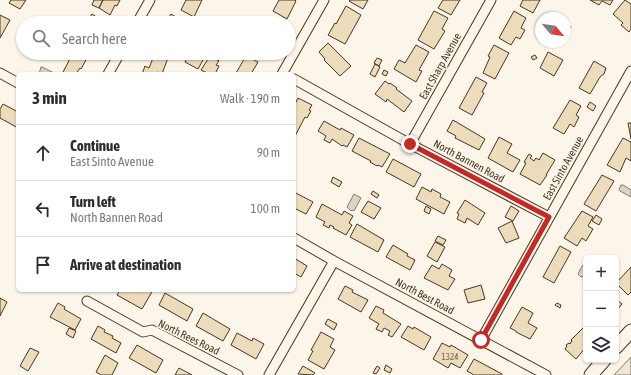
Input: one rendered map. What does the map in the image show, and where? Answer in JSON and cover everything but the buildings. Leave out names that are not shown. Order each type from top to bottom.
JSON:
[{"type":"street","points":[[141,16],[150,0]]},
{"type":"street","points":[[296,52],[324,0]]},
{"type":"street","name":"East Sharp Avenue","points":[[410,144],[491,0]]},
{"type":"street","points":[[109,72],[116,60]]},
{"type":"street","points":[[285,72],[292,60]]},
{"type":"street","points":[[0,73],[16,82]]},
{"type":"street","name":"East Sinto Avenue","points":[[481,340],[549,217],[630,77]]},
{"type":"street","name":"North Bannen Road","points":[[296,80],[410,144],[549,217]]},
{"type":"street","name":"North Best Road","points":[[296,239],[546,375]]},
{"type":"street","points":[[269,375],[334,261]]},
{"type":"street","name":"North Rees Road","points":[[87,301],[143,332],[152,330],[238,375]]},
{"type":"street","points":[[619,344],[631,331]]},
{"type":"street","points":[[591,375],[601,363]]},
{"type":"shaded area","points":[[42,67],[52,72],[40,72]]},
{"type":"shaded area","points":[[621,185],[631,190],[631,197],[620,191],[619,189]]},
{"type":"shaded area","points":[[354,194],[361,198],[354,211],[351,211],[347,207]]},
{"type":"shaded area","points":[[583,265],[583,276],[581,277],[578,274]]},
{"type":"shaded area","points":[[631,357],[631,375],[614,375]]},
{"type":"route","points":[[410,144],[549,217],[481,340]]}]
